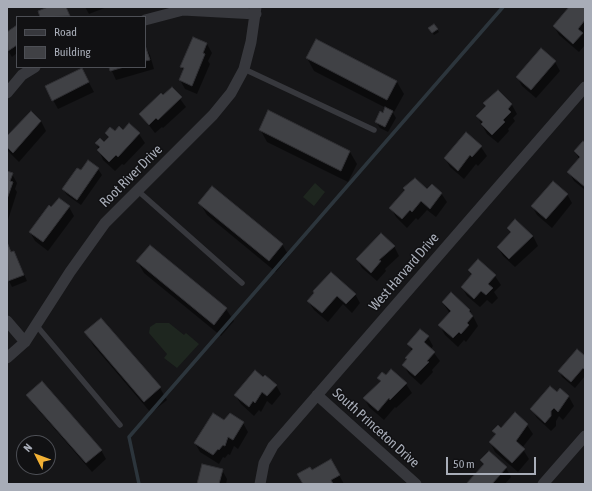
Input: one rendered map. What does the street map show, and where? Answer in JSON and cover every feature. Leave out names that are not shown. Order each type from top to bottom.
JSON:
[{"type":"street","points":[[146,20],[183,10],[256,10]]},
{"type":"street","name":"Root River Drive","points":[[7,358],[25,342],[70,272],[105,222],[214,115],[231,93],[244,69],[251,42],[256,10]]},
{"type":"street","points":[[7,93],[22,75],[33,68]]},
{"type":"street","name":"West Harvard Drive","points":[[260,484],[264,462],[273,446],[585,87]]},
{"type":"street","points":[[7,321],[25,342]]},
{"type":"street","name":"South Princeton Drive","points":[[317,395],[416,484]]},
{"type":"street","points":[[543,484],[585,436]]},
{"type":"lane","points":[[244,69],[374,130]]},
{"type":"lane","points":[[137,190],[242,283]]},
{"type":"lane","points":[[36,325],[120,425]]},
{"type":"shaded area","points":[[315,183],[325,192],[314,206],[303,197]]},
{"type":"shaded area","points":[[156,323],[169,323],[184,335],[186,333],[199,344],[177,368],[164,358],[167,354],[149,333],[150,327]]},
{"type":"building","points":[[48,7],[66,7],[70,16],[40,16],[38,11]]},
{"type":"building","points":[[569,7],[585,7],[585,20],[578,29],[583,33],[573,44],[553,26]]},
{"type":"building","points":[[434,24],[438,29],[432,33],[428,28]]},
{"type":"building","points":[[16,26],[16,46],[8,51],[7,32]]},
{"type":"building","points":[[193,37],[207,43],[203,53],[205,54],[192,86],[179,80],[184,68],[180,67]]},
{"type":"building","points":[[316,39],[397,81],[387,100],[306,58]]},
{"type":"building","points":[[146,48],[150,60],[146,61]]},
{"type":"building","points":[[541,48],[556,61],[531,90],[516,77]]},
{"type":"building","points":[[82,68],[89,82],[52,101],[45,86]]},
{"type":"building","points":[[109,68],[120,68],[110,71]]},
{"type":"building","points":[[172,87],[182,97],[158,120],[156,118],[149,125],[139,114],[161,93],[163,95]]},
{"type":"building","points":[[498,90],[512,104],[508,109],[511,112],[503,120],[505,122],[492,135],[481,124],[483,122],[476,116],[486,106],[483,103]]},
{"type":"building","points":[[385,107],[393,111],[385,127],[375,122],[380,111],[383,113]]},
{"type":"building","points":[[268,110],[350,151],[341,171],[259,130]]},
{"type":"building","points":[[31,111],[41,121],[13,153],[7,147],[7,136]]},
{"type":"building","points":[[129,123],[140,133],[118,157],[116,155],[109,162],[97,150],[100,147],[95,143],[100,138],[104,142],[109,137],[105,133],[110,127],[115,131],[119,126],[123,130]]},
{"type":"building","points":[[466,132],[482,146],[472,157],[470,155],[458,171],[444,158]]},
{"type":"building","points":[[583,141],[585,143],[585,187],[567,172],[580,157],[574,151]]},
{"type":"building","points":[[88,160],[99,168],[77,200],[62,189],[77,168],[81,170]]},
{"type":"building","points":[[7,171],[13,173],[10,181],[13,182],[7,199]]},
{"type":"building","points":[[415,178],[427,189],[432,184],[442,193],[430,209],[421,201],[412,212],[410,210],[402,219],[389,208],[405,190],[403,188]]},
{"type":"building","points":[[553,181],[568,194],[546,219],[531,206]]},
{"type":"building","points":[[212,186],[283,244],[269,261],[198,203]]},
{"type":"building","points":[[59,198],[70,206],[43,242],[29,232],[49,205],[51,207]]},
{"type":"building","points":[[515,219],[533,236],[509,259],[497,247],[511,232],[507,228]]},
{"type":"building","points":[[381,233],[395,246],[379,260],[381,261],[371,273],[356,259]]},
{"type":"building","points":[[7,242],[11,252],[14,251],[24,275],[8,281]]},
{"type":"building","points":[[150,245],[227,308],[214,325],[136,261]]},
{"type":"building","points":[[478,259],[496,275],[488,284],[493,288],[486,295],[481,291],[474,299],[461,287],[472,274],[468,270]]},
{"type":"building","points":[[331,272],[356,294],[346,304],[337,296],[322,313],[307,301],[314,293],[313,291]]},
{"type":"building","points":[[451,292],[470,310],[469,311],[473,316],[467,323],[469,325],[461,334],[459,332],[453,338],[438,325],[451,311],[442,302]]},
{"type":"building","points":[[101,318],[161,387],[144,402],[84,332]]},
{"type":"building","points":[[420,329],[429,336],[424,342],[435,352],[427,361],[429,362],[415,376],[402,365],[407,359],[405,358],[413,349],[407,344]]},
{"type":"building","points":[[577,349],[585,356],[585,370],[583,368],[571,382],[558,371]]},
{"type":"building","points":[[391,369],[407,383],[390,400],[389,398],[378,411],[363,398],[381,381],[377,378],[382,372],[386,375]]},
{"type":"building","points":[[255,370],[263,377],[265,375],[277,385],[267,396],[262,392],[255,403],[253,401],[249,407],[234,395]]},
{"type":"building","points":[[42,381],[102,450],[86,463],[26,395]]},
{"type":"building","points":[[550,386],[557,392],[560,388],[569,396],[558,412],[554,408],[551,411],[551,416],[545,423],[530,409]]},
{"type":"building","points":[[515,412],[528,424],[516,441],[525,449],[512,463],[489,442],[496,434],[492,431],[498,425],[501,428]]},
{"type":"building","points":[[213,413],[224,420],[230,413],[244,422],[233,440],[228,437],[225,446],[223,445],[213,455],[194,443]]},
{"type":"building","points":[[489,451],[507,467],[492,484],[466,484],[484,464],[480,460]]},
{"type":"building","points":[[331,459],[340,475],[331,480],[333,484],[303,484],[297,474],[310,467],[312,470]]},
{"type":"building","points":[[202,464],[223,469],[219,484],[197,484]]},
{"type":"waterway","points":[[139,484],[129,437],[503,7]]}]
